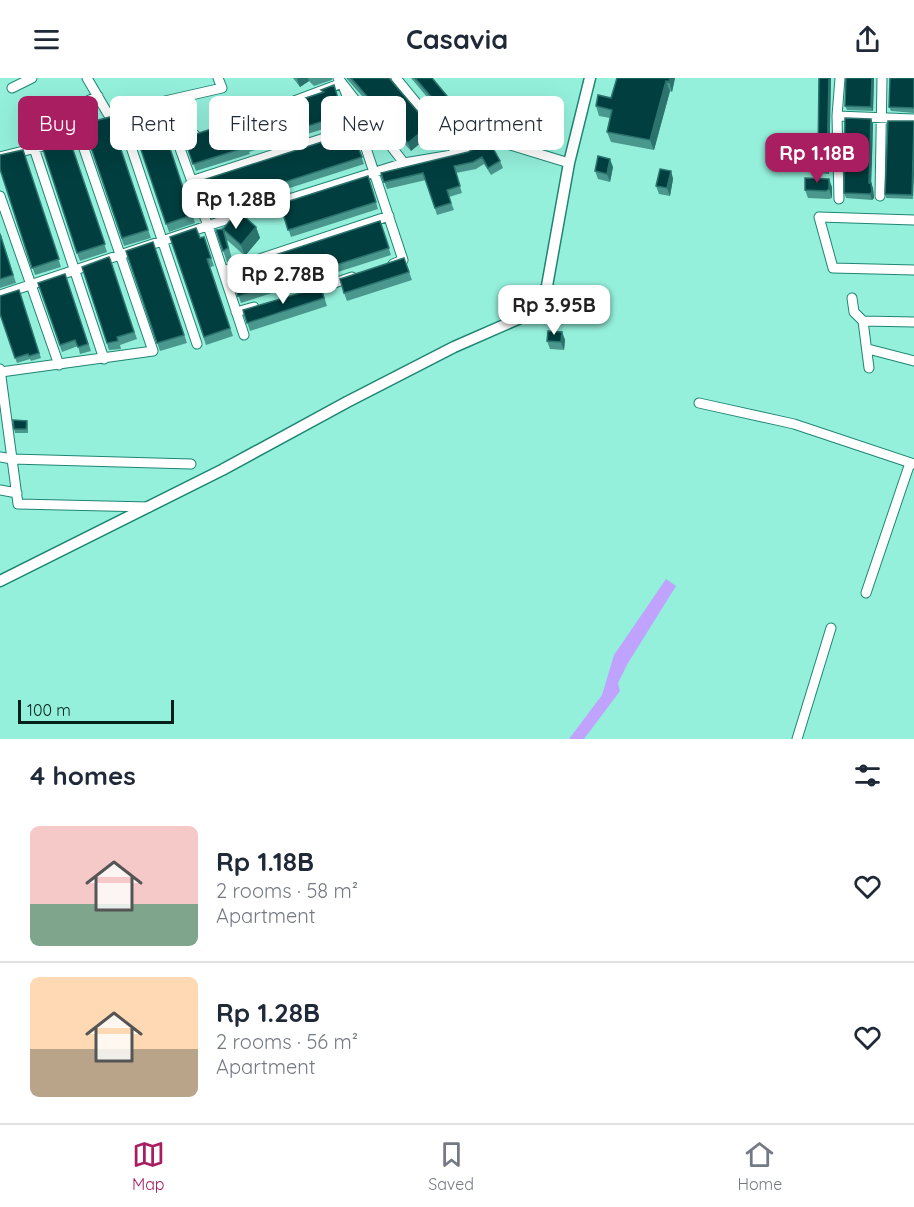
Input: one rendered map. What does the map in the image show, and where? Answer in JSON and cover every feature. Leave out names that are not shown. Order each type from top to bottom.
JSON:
[{"type":"street","points":[[12,88],[32,78]]},
{"type":"street","points":[[87,78],[108,114],[222,88],[218,78]]},
{"type":"street","points":[[396,78],[458,154]]},
{"type":"street","points":[[0,581],[222,470],[454,347],[518,319],[530,311],[547,286],[568,163],[590,78]]},
{"type":"street","points":[[839,199],[837,117],[840,78]]},
{"type":"street","points":[[880,196],[882,78]]},
{"type":"street","points":[[302,96],[340,81]]},
{"type":"street","points":[[340,81],[352,96]]},
{"type":"street","points":[[340,81],[347,96]]},
{"type":"street","points":[[837,117],[914,119]]},
{"type":"street","points":[[191,181],[321,139]]},
{"type":"street","points":[[0,295],[73,269],[404,163],[458,154],[489,140],[568,163]]},
{"type":"street","points":[[0,157],[26,150]]},
{"type":"street","points":[[35,150],[104,358]]},
{"type":"street","points":[[84,150],[153,351],[0,371],[3,407],[18,504],[149,507]]},
{"type":"street","points":[[132,150],[197,344]]},
{"type":"street","points":[[180,150],[244,335]]},
{"type":"street","points":[[368,150],[403,260],[383,267]]},
{"type":"street","points":[[394,150],[404,163]]},
{"type":"street","points":[[827,180],[838,181]]},
{"type":"street","points":[[0,196],[59,365]]},
{"type":"street","points":[[223,271],[389,216]]},
{"type":"street","points":[[914,220],[819,217],[833,267],[914,270]]},
{"type":"street","points":[[301,294],[362,274]]},
{"type":"street","points":[[852,298],[854,312],[862,321],[868,349],[869,368]]},
{"type":"street","points":[[236,312],[268,303]]},
{"type":"street","points":[[862,321],[914,322]]},
{"type":"street","points":[[868,349],[914,361]]},
{"type":"street","points":[[699,403],[794,424],[912,464],[866,593]]},
{"type":"street","points":[[0,457],[191,464]]},
{"type":"street","points":[[0,490],[17,493]]},
{"type":"street","points":[[796,739],[831,628]]},
{"type":"shaded area","points":[[666,579],[676,586],[628,663],[618,683],[620,691],[584,739],[569,739],[602,695],[614,655]]},
{"type":"building","points":[[351,78],[389,78],[404,96],[367,96]]},
{"type":"building","points":[[415,78],[432,78],[447,96],[430,96]]},
{"type":"building","points":[[617,78],[670,78],[669,82],[666,81],[650,140],[607,132],[612,110],[596,106],[598,95],[611,98]]},
{"type":"building","points":[[819,78],[829,78],[827,169],[806,168],[806,156],[818,156]]},
{"type":"building","points":[[846,78],[872,78],[871,107],[845,106]]},
{"type":"building","points":[[890,78],[914,78],[914,108],[889,107]]},
{"type":"building","points":[[334,85],[337,96],[321,96],[321,122],[309,126],[309,97],[324,92],[321,90]]},
{"type":"building","points":[[406,98],[418,112],[418,135],[408,143],[406,141]]},
{"type":"building","points":[[110,117],[110,150],[121,150],[148,230],[122,238],[92,150],[98,150],[98,120]]},
{"type":"building","points":[[845,118],[871,119],[869,183],[871,183],[872,192],[870,194],[844,193]]},
{"type":"building","points":[[888,121],[914,121],[912,195],[885,194]]},
{"type":"building","points":[[209,130],[209,150],[237,150],[193,164],[188,150],[197,150],[197,134]]},
{"type":"building","points":[[321,142],[321,150],[359,150],[362,157],[209,207],[200,181],[297,150],[309,150],[309,146]]},
{"type":"building","points":[[23,150],[59,259],[32,268],[0,169],[0,155]]},
{"type":"building","points":[[43,150],[73,150],[105,244],[77,253]]},
{"type":"building","points":[[141,150],[171,150],[192,215],[166,224]]},
{"type":"building","points":[[494,150],[500,161],[488,168],[482,157],[473,162],[454,166],[460,186],[447,190],[451,203],[435,208],[423,173],[384,182],[381,173],[468,152]]},
{"type":"building","points":[[598,156],[610,159],[607,174],[595,171]]},
{"type":"building","points":[[660,169],[671,171],[667,188],[656,186]]},
{"type":"building","points":[[368,176],[376,202],[288,230],[280,204]]},
{"type":"building","points":[[805,178],[829,179],[829,189],[826,191],[805,190]]},
{"type":"building","points":[[238,211],[256,227],[241,245],[223,229]]},
{"type":"building","points":[[380,221],[389,248],[238,296],[229,270]]},
{"type":"building","points":[[196,228],[200,238],[204,237],[211,258],[207,259],[230,328],[204,337],[170,237]]},
{"type":"building","points":[[223,229],[228,248],[223,251],[216,230]]},
{"type":"building","points":[[0,234],[13,275],[0,279]]},
{"type":"building","points":[[153,242],[184,335],[157,343],[126,251]]},
{"type":"building","points":[[109,257],[134,332],[117,337],[118,341],[107,343],[82,267]]},
{"type":"building","points":[[404,258],[409,272],[344,293],[340,279]]},
{"type":"building","points":[[65,274],[88,344],[78,347],[75,340],[60,345],[38,283]]},
{"type":"building","points":[[321,287],[324,298],[247,323],[243,310]]},
{"type":"building","points":[[19,290],[39,353],[15,358],[0,314],[0,296]]},
{"type":"building","points":[[548,331],[562,332],[561,342],[547,341]]},
{"type":"building","points":[[13,420],[27,421],[26,429],[14,429]]}]
